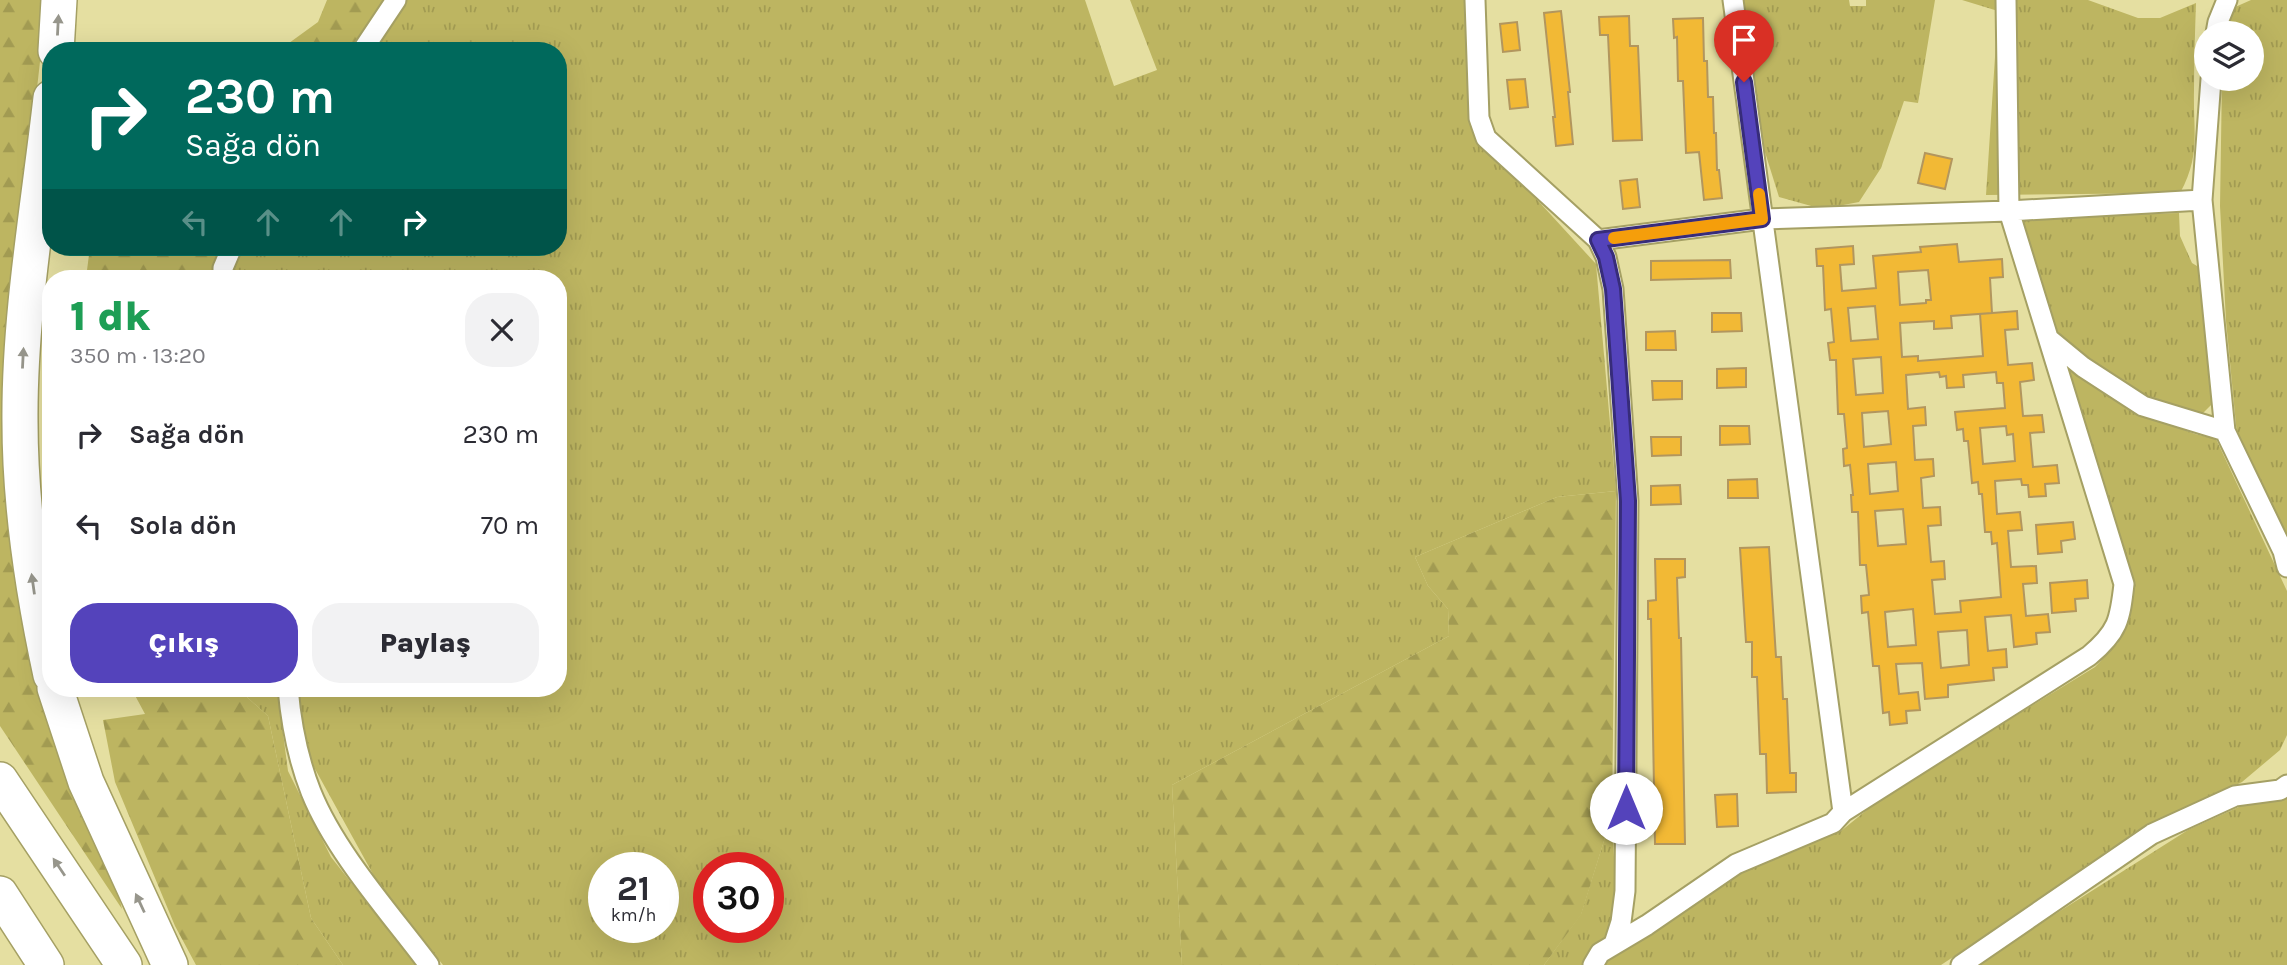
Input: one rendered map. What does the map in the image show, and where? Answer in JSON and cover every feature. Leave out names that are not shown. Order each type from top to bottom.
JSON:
[{"type":"highway","points":[[57,42],[59,0]]},
{"type":"highway","points":[[42,179],[24,340],[20,422],[28,549],[42,633]]},
{"type":"highway","points":[[58,697],[86,782],[170,965]]},
{"type":"highway","points":[[0,780],[124,965]]},
{"type":"highway","points":[[0,894],[46,965]]},
{"type":"street","points":[[368,42],[396,0]]},
{"type":"street","points":[[1475,0],[1479,118],[1486,138],[1598,240],[1606,257],[1613,289],[1628,501],[1625,891],[1621,922],[1614,944]]},
{"type":"street","points":[[1733,0],[1843,812]]},
{"type":"street","points":[[1593,965],[1600,953],[1647,925],[1736,864],[1833,823],[1843,812],[2089,656],[2106,642],[2120,615],[2124,584],[2009,211],[2006,0]]},
{"type":"street","points":[[2217,21],[2227,0]]},
{"type":"street","points":[[2210,91],[2202,200],[2225,431],[2283,551],[2287,567]]},
{"type":"street","points":[[1598,240],[1762,219],[2009,211],[2202,200]]},
{"type":"street","points":[[2048,338],[2083,367],[2143,406],[2225,431]]},
{"type":"street","points":[[289,697],[292,726],[311,793],[343,852],[429,965]]},
{"type":"street","points":[[1961,965],[2152,834],[2235,796],[2280,790],[2287,785]]},
{"type":"green space","points":[[0,0],[44,0],[44,26],[18,258],[6,419],[42,571],[42,697],[72,697],[122,909],[0,726]]},
{"type":"green space","points":[[327,0],[389,0],[362,42],[290,42],[318,22]]},
{"type":"green space","points":[[406,0],[1085,0],[1114,86],[1157,70],[1130,0],[1469,0],[1476,133],[1596,264],[1616,491],[1557,497],[1415,557],[1428,586],[1448,609],[1449,636],[1172,785],[1182,965],[443,965],[379,885],[304,749],[296,697],[567,697],[567,270],[231,270],[237,256],[567,256],[567,42],[378,42]]},
{"type":"green space","points":[[1743,0],[1849,0],[1850,6],[1866,6],[1866,0],[1935,0],[1918,103],[1904,101],[1881,168],[1859,202],[1822,209],[1779,197],[1764,149],[1750,80]]},
{"type":"green space","points":[[1962,0],[2088,0],[2138,18],[2160,18],[2196,3],[2193,155],[2180,193],[1986,195],[1998,11]]},
{"type":"green space","points":[[2251,0],[2287,0],[2287,553],[2237,435],[2226,321],[2220,206],[2222,91],[2264,91],[2264,21],[2229,21],[2233,8]]},
{"type":"green space","points":[[2179,213],[2180,236],[2192,263],[2202,269],[2212,404],[2199,417],[2144,398],[2079,355],[2052,325],[2004,224],[1993,219]]},
{"type":"green space","points":[[89,256],[222,256],[216,270],[87,270]]},
{"type":"green space","points":[[2061,358],[2147,416],[2216,439],[2287,591],[2287,735],[2280,750],[2242,782],[2208,799],[2020,913],[1941,965],[1604,965],[1608,956],[1745,869],[1841,831],[1884,796],[2095,667],[2118,643],[2127,614]]},
{"type":"green space","points":[[1616,491],[1612,815],[1581,915],[1544,965],[1182,965],[1172,785],[1449,636],[1448,609],[1428,586],[1415,557],[1557,497]]},
{"type":"green space","points":[[136,697],[247,697],[268,716],[311,918],[343,965],[196,965],[175,926],[115,782],[103,720],[145,714]]},
{"type":"green space","points":[[247,697],[278,697],[288,771],[331,857],[416,965],[343,965],[311,918],[268,716]]},
{"type":"green space","points":[[2287,798],[2287,965],[1975,965],[2188,830],[2241,806]]},
{"type":"green space","points":[[1612,815],[1617,919],[1612,932],[1600,944],[1587,965],[1544,965],[1581,914]]},
{"type":"building","points":[[1561,11],[1573,144],[1556,146],[1544,13]]},
{"type":"building","points":[[1629,16],[1630,46],[1638,46],[1642,140],[1613,141],[1608,35],[1600,35],[1599,17]]},
{"type":"building","points":[[1703,18],[1704,61],[1707,61],[1708,97],[1713,97],[1717,170],[1722,198],[1704,200],[1699,152],[1686,153],[1683,81],[1678,81],[1677,37],[1674,38],[1673,19]]},
{"type":"building","points":[[1517,22],[1520,50],[1503,52],[1500,24]]},
{"type":"building","points":[[1525,79],[1528,107],[1510,109],[1507,80]]},
{"type":"building","points":[[1925,153],[1952,159],[1945,189],[1918,183]]},
{"type":"building","points":[[1637,179],[1640,207],[1623,209],[1620,181]]},
{"type":"building","points":[[1957,244],[1959,262],[2002,259],[2003,277],[1990,278],[1992,313],[1951,316],[1952,328],[1934,329],[1934,321],[1900,323],[1902,357],[1918,356],[1918,361],[1983,356],[1980,314],[2017,311],[2018,329],[2005,330],[2008,365],[2032,363],[2034,380],[2020,382],[2023,416],[2042,415],[2044,432],[2030,433],[2033,467],[2057,465],[2059,483],[2045,484],[2046,496],[2029,497],[2028,485],[2022,485],[2021,479],[1995,481],[1997,514],[2020,512],[2022,530],[2008,531],[2011,567],[2036,566],[2037,583],[2023,584],[2026,616],[2048,614],[2050,632],[2036,633],[2037,644],[2014,647],[2011,615],[1985,617],[1988,651],[2006,649],[2007,667],[1993,668],[1994,680],[1948,685],[1948,697],[1925,699],[1922,663],[1896,664],[1899,694],[1918,692],[1920,710],[1906,711],[1907,723],[1890,725],[1889,712],[1883,713],[1879,666],[1873,666],[1868,612],[1862,613],[1861,596],[1869,595],[1866,565],[1860,565],[1858,512],[1852,512],[1850,465],[1844,466],[1843,449],[1847,448],[1844,414],[1838,414],[1836,360],[1830,360],[1828,343],[1834,342],[1831,309],[1825,310],[1823,266],[1817,266],[1816,249],[1853,246],[1854,264],[1840,265],[1842,291],[1876,288],[1873,256],[1921,252],[1920,247]],"holes":[[[1928,270],[1931,300],[1926,300],[1926,303],[1900,305],[1898,272]],[[1875,306],[1878,339],[1851,341],[1848,308]],[[1881,357],[1883,393],[1856,395],[1853,359]],[[1939,372],[1940,377],[1946,376],[1947,388],[1964,387],[1963,375],[1996,372],[1997,383],[2003,383],[2005,408],[1955,412],[1957,430],[1963,429],[1964,441],[1968,441],[1972,483],[1978,482],[1979,494],[1982,494],[1985,532],[1991,532],[1992,544],[1997,543],[2001,597],[1960,601],[1961,612],[1935,614],[1932,580],[1945,579],[1944,561],[1931,562],[1928,526],[1941,525],[1940,507],[1923,508],[1921,478],[1934,476],[1933,459],[1915,460],[1913,426],[1926,425],[1925,407],[1908,409],[1906,375]],[[1888,411],[1891,444],[1864,447],[1862,413]],[[2006,426],[2007,435],[2013,434],[2015,461],[1983,464],[1980,428]],[[1896,462],[1898,491],[1870,494],[1868,464]],[[1903,509],[1906,544],[1878,546],[1875,511]],[[1913,609],[1916,645],[1888,647],[1885,612]],[[1967,630],[1969,665],[1941,668],[1938,632]]]},
{"type":"building","points":[[1730,260],[1731,278],[1651,280],[1651,261]]},
{"type":"building","points":[[1712,313],[1741,313],[1742,331],[1712,332]]},
{"type":"building","points":[[1675,331],[1676,350],[1646,350],[1646,332]]},
{"type":"building","points":[[1746,368],[1746,387],[1717,388],[1717,369]]},
{"type":"building","points":[[1652,381],[1682,381],[1682,399],[1653,400]]},
{"type":"building","points":[[1720,426],[1749,426],[1750,444],[1720,445]]},
{"type":"building","points":[[1651,437],[1681,437],[1681,455],[1652,456]]},
{"type":"building","points":[[1757,479],[1758,498],[1728,498],[1728,480]]},
{"type":"building","points":[[1680,485],[1681,504],[1651,505],[1651,486]]},
{"type":"building","points":[[2073,522],[2075,539],[2061,541],[2062,552],[2038,554],[2036,525]]},
{"type":"building","points":[[1769,547],[1776,657],[1781,657],[1783,699],[1787,699],[1790,773],[1796,773],[1796,792],[1767,793],[1766,754],[1760,754],[1757,677],[1752,677],[1752,642],[1746,642],[1740,548]]},
{"type":"building","points":[[1655,559],[1685,559],[1685,577],[1677,578],[1681,638],[1685,844],[1655,844],[1651,619],[1648,619],[1648,601],[1656,600]]},
{"type":"building","points":[[2087,580],[2088,598],[2075,599],[2076,611],[2052,613],[2050,583]]},
{"type":"building","points":[[1737,794],[1738,826],[1717,827],[1715,795]]},
{"type":"slow traffic","points":[[1614,238],[1762,219],[1759,194]]},
{"type":"route","points":[[1626,808],[1628,501],[1613,289],[1606,257],[1598,240],[1762,219],[1744,82]]}]
